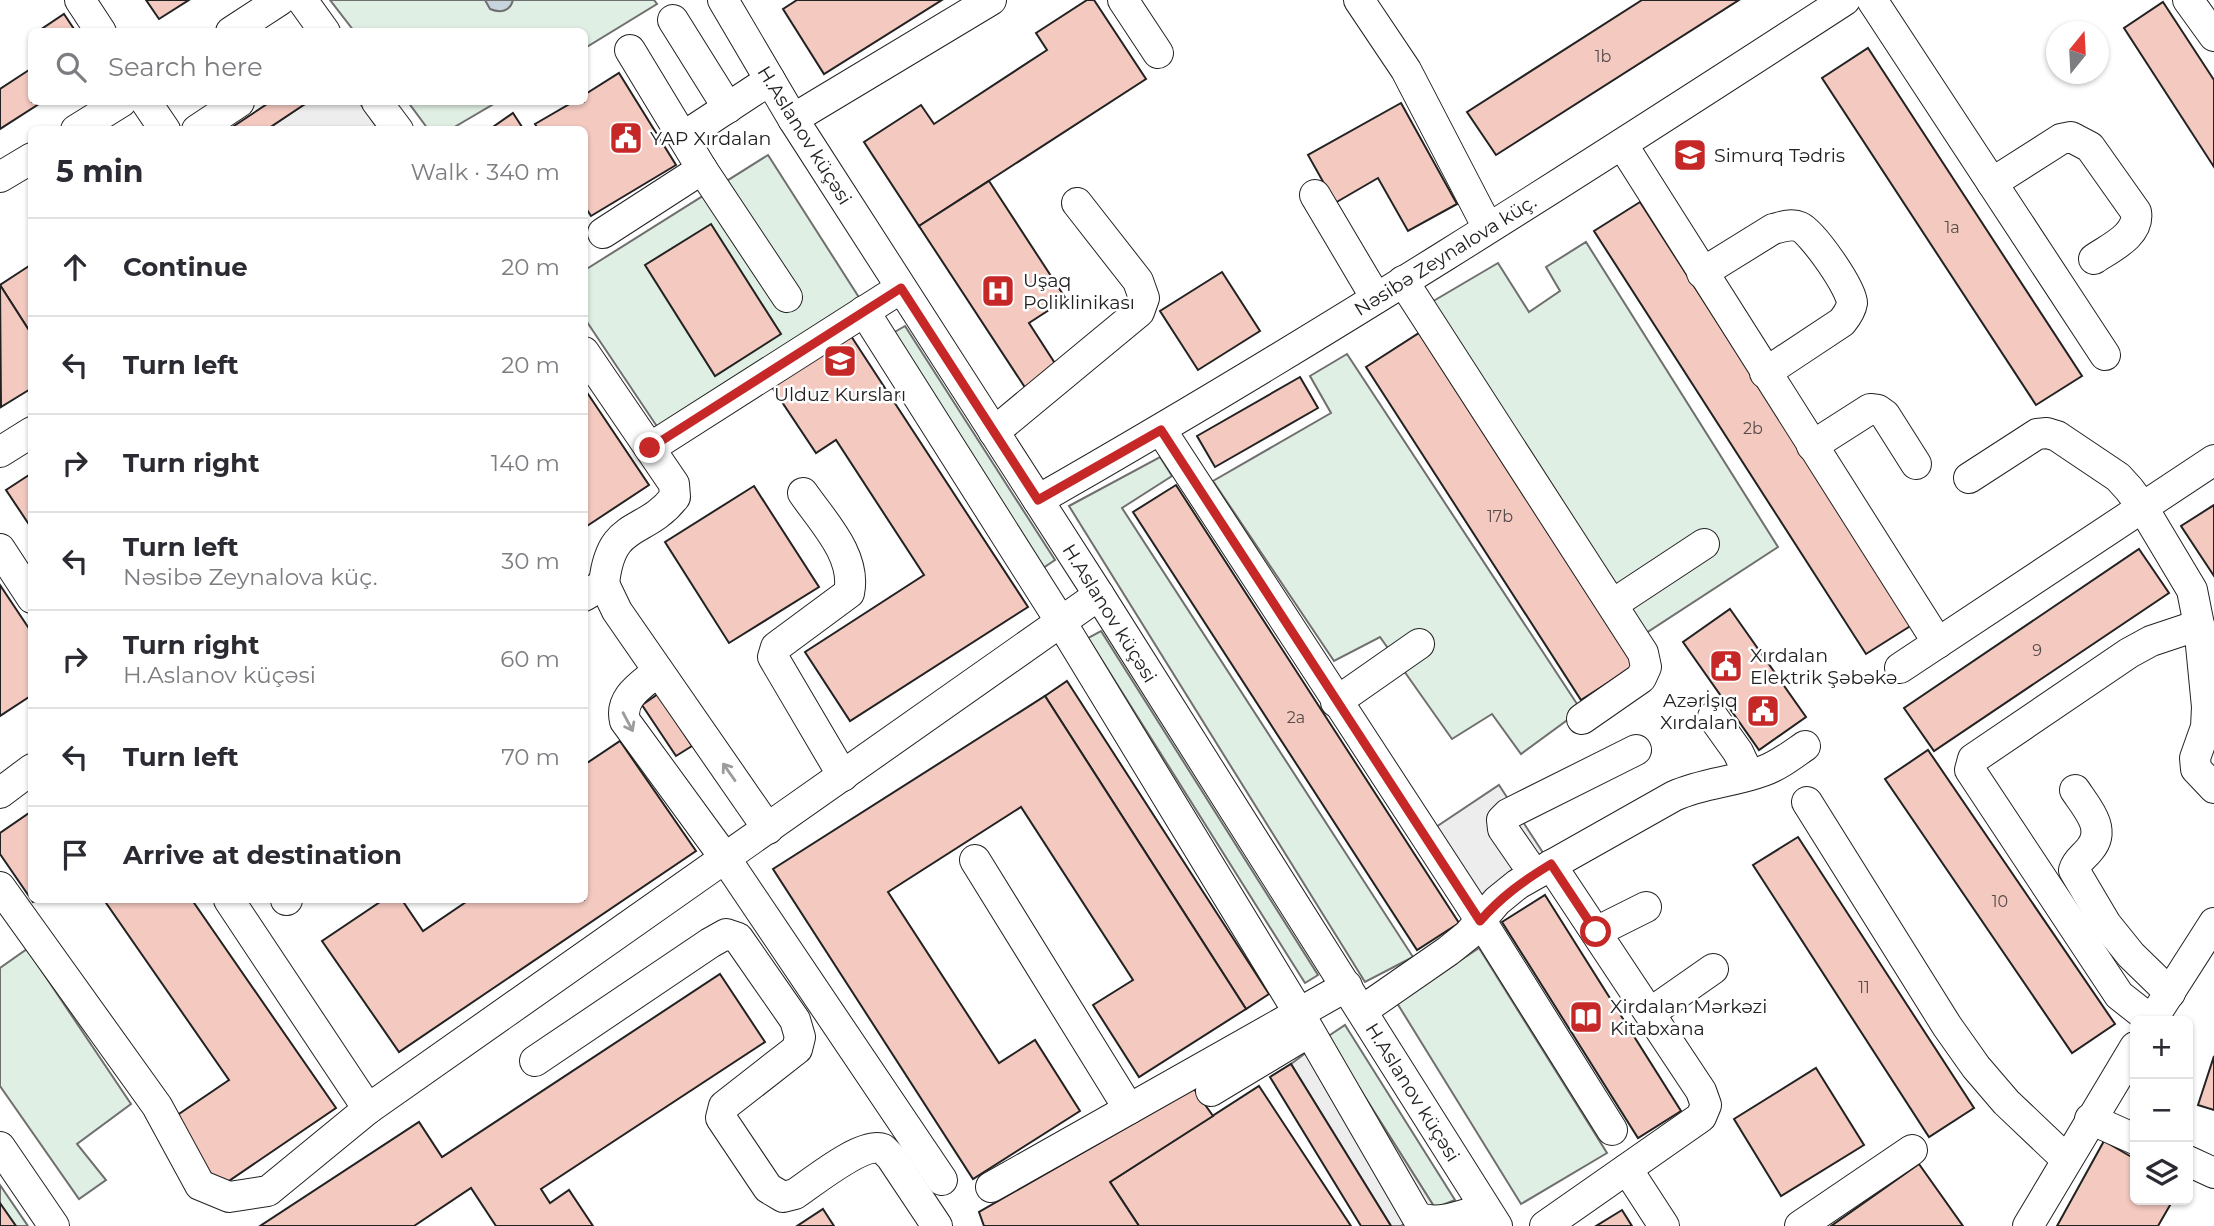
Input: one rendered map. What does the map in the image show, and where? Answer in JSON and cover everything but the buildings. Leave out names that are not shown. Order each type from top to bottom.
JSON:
[{"type":"street","points":[[80,0],[98,28]]},
{"type":"street","points":[[237,28],[280,0]]},
{"type":"street","points":[[302,0],[323,28]]},
{"type":"street","name":"H.Aslanov küçəsi","points":[[723,0],[793,119],[1099,595],[1491,1217]]},
{"type":"street","points":[[793,119],[990,0]]},
{"type":"street","points":[[1123,0],[1158,53]]},
{"type":"street","points":[[1359,0],[1406,70],[1488,228]]},
{"type":"street","name":"Nəsibə Zeynalova küç.","points":[[1038,500],[1161,430],[1376,298],[1845,0]]},
{"type":"street","points":[[1872,0],[2105,355]]},
{"type":"street","points":[[673,20],[728,108]]},
{"type":"street","points":[[631,50],[702,169],[787,298]]},
{"type":"street","points":[[683,137],[770,80]]},
{"type":"street","points":[[82,126],[116,105]]},
{"type":"street","points":[[148,105],[162,126]]},
{"type":"street","points":[[203,126],[234,105]]},
{"type":"street","points":[[1992,183],[2061,139],[2071,137],[2090,147],[2136,212],[2138,222],[2133,231],[2094,260]]},
{"type":"street","points":[[1622,144],[1938,643]]},
{"type":"street","points":[[0,177],[28,160]]},
{"type":"street","points":[[603,233],[702,169]]},
{"type":"street","points":[[1315,195],[1376,298]]},
{"type":"street","points":[[994,432],[1139,312],[1144,298],[1138,281],[1077,203]]},
{"type":"street","points":[[1702,273],[1773,229],[1786,225],[1799,226],[1812,236],[1848,291],[1852,302],[1850,311],[1842,322],[1765,373]]},
{"type":"street","points":[[1403,281],[1643,653],[1646,667],[1641,678],[1582,719]]},
{"type":"street","points":[[650,448],[901,288]]},
{"type":"street","points":[[864,311],[1061,622],[1418,1217],[1426,1223],[1435,1224],[1491,1217]]},
{"type":"street","points":[[588,358],[674,484],[675,498],[666,508],[629,530],[613,546],[594,590],[617,611],[768,828]]},
{"type":"street","points":[[1812,446],[1870,409],[1878,410],[1885,415],[1916,464]]},
{"type":"street","points":[[1161,430],[1480,921],[1612,1130]]},
{"type":"street","points":[[1969,478],[2037,433],[2057,436],[2119,477],[2143,508],[2192,590],[2199,625],[2207,707],[2206,727],[2195,758],[2196,769],[2214,788]]},
{"type":"street","points":[[0,452],[28,434]]},
{"type":"street","points":[[1900,668],[2214,460]]},
{"type":"street","points":[[803,493],[846,558],[852,578],[849,593],[776,647],[773,657],[843,776]]},
{"type":"street","points":[[1613,604],[1704,544]]},
{"type":"street","points":[[0,549],[28,592]]},
{"type":"street","points":[[0,887],[158,1106],[200,1185],[229,1197],[268,1191],[368,1109],[1099,595]]},
{"type":"street","points":[[2146,1016],[2119,995],[1970,770],[1973,759],[2129,653],[2151,641],[2199,625]]},
{"type":"street","points":[[1336,702],[1419,644]]},
{"type":"street","points":[[658,671],[625,700],[622,710],[625,721],[725,858],[942,1180]]},
{"type":"street","points":[[1713,717],[1738,751],[1749,775]]},
{"type":"street","points":[[991,1187],[1129,1109],[1448,951],[1497,901],[1542,869],[1674,796],[1688,790],[1762,772],[1805,746]]},
{"type":"street","points":[[1545,1226],[1700,1117],[1706,1105],[1702,1091],[1596,932],[1542,869],[1503,829],[1502,820],[1508,814],[1636,750]]},
{"type":"street","points":[[0,793],[28,772]]},
{"type":"street","points":[[2075,790],[2095,821],[2098,831],[2096,842],[2077,862],[2074,870],[2106,925],[2131,955],[2170,993]]},
{"type":"street","points":[[1807,802],[1947,1026],[1976,1067],[2006,1102],[2066,1159]]},
{"type":"street","points":[[975,860],[1129,1109]]},
{"type":"street","points":[[231,903],[368,1109]]},
{"type":"street","points":[[1596,932],[1646,907]]},
{"type":"street","points":[[2155,1016],[2214,923]]},
{"type":"street","points":[[535,1061],[710,943],[726,934],[738,938],[795,1020],[800,1037],[797,1049],[724,1106],[722,1118],[768,1188],[783,1197],[795,1194],[858,1152],[871,1148],[883,1149],[937,1226]]},
{"type":"street","points":[[1650,1013],[1713,969]]},
{"type":"street","points":[[1211,1091],[1304,1023]]},
{"type":"street","points":[[2028,1226],[2130,1055]]},
{"type":"street","points":[[2090,1119],[2130,1137]]},
{"type":"street","points":[[0,1147],[54,1226]]},
{"type":"street","points":[[1800,1226],[1912,1150]]},
{"type":"street","points":[[2193,1163],[2214,1173]]},
{"type":"street","points":[[1627,1169],[1664,1226]]},
{"type":"green space","points":[[330,0],[654,0],[657,4],[588,46],[588,28],[352,28]]},
{"type":"green space","points":[[410,105],[492,105],[456,126],[426,126]]},
{"type":"green space","points":[[768,155],[860,299],[658,428],[588,323],[588,268]]},
{"type":"green space","points":[[1586,242],[1778,547],[1646,633],[1430,303],[1498,263],[1529,312],[1560,291],[1546,267]]},
{"type":"green space","points":[[905,326],[1055,560],[1043,568],[893,333]]},
{"type":"green space","points":[[1347,354],[1581,710],[1521,754],[1492,714],[1452,739],[1380,637],[1334,661],[1213,481],[1331,413],[1310,376]]},
{"type":"green space","points":[[1160,457],[1172,476],[1122,508],[1413,957],[1365,982],[1069,506]]},
{"type":"green space","points":[[1101,631],[1318,975],[1305,983],[1088,638]]},
{"type":"green space","points":[[1479,948],[1607,1153],[1521,1204],[1397,1003]]},
{"type":"green space","points":[[27,949],[131,1104],[77,1144],[106,1180],[79,1199],[0,1086],[0,968]]},
{"type":"green space","points":[[1345,1025],[1455,1200],[1435,1208],[1327,1037]]},
{"type":"green space","points":[[0,1185],[28,1226],[0,1226]]},
{"type":"shaded area","points":[[485,0],[513,0],[510,7],[497,11],[490,9]]},
{"type":"shaded area","points":[[304,105],[361,105],[376,126],[272,126]]},
{"type":"shaded area","points":[[1499,785],[1551,865],[1481,921],[1424,835]]},
{"type":"shaded area","points":[[1327,1037],[1435,1208],[1401,1226],[1391,1226],[1291,1064]]},
{"type":"place","name":"YAP Xırdalan","points":[[626,138]]},
{"type":"place","name":"Simurq Tədris","points":[[1690,155]]},
{"type":"place","name":"Uşaq Poliklinikası","points":[[998,291]]},
{"type":"place","name":"Ulduz Kursları","points":[[840,361]]},
{"type":"place","name":"Xırdalan Elektrik Şəbəkə","points":[[1726,666]]},
{"type":"place","name":"Azərİşıq Xırdalan","points":[[1763,711]]},
{"type":"place","name":"Xirdalan Mərkəzi Kitabxana","points":[[1586,1017]]},
{"type":"route","points":[[650,448],[901,288],[1038,500],[1161,430],[1480,921],[1497,901],[1518,884],[1551,864],[1596,932]]}]
